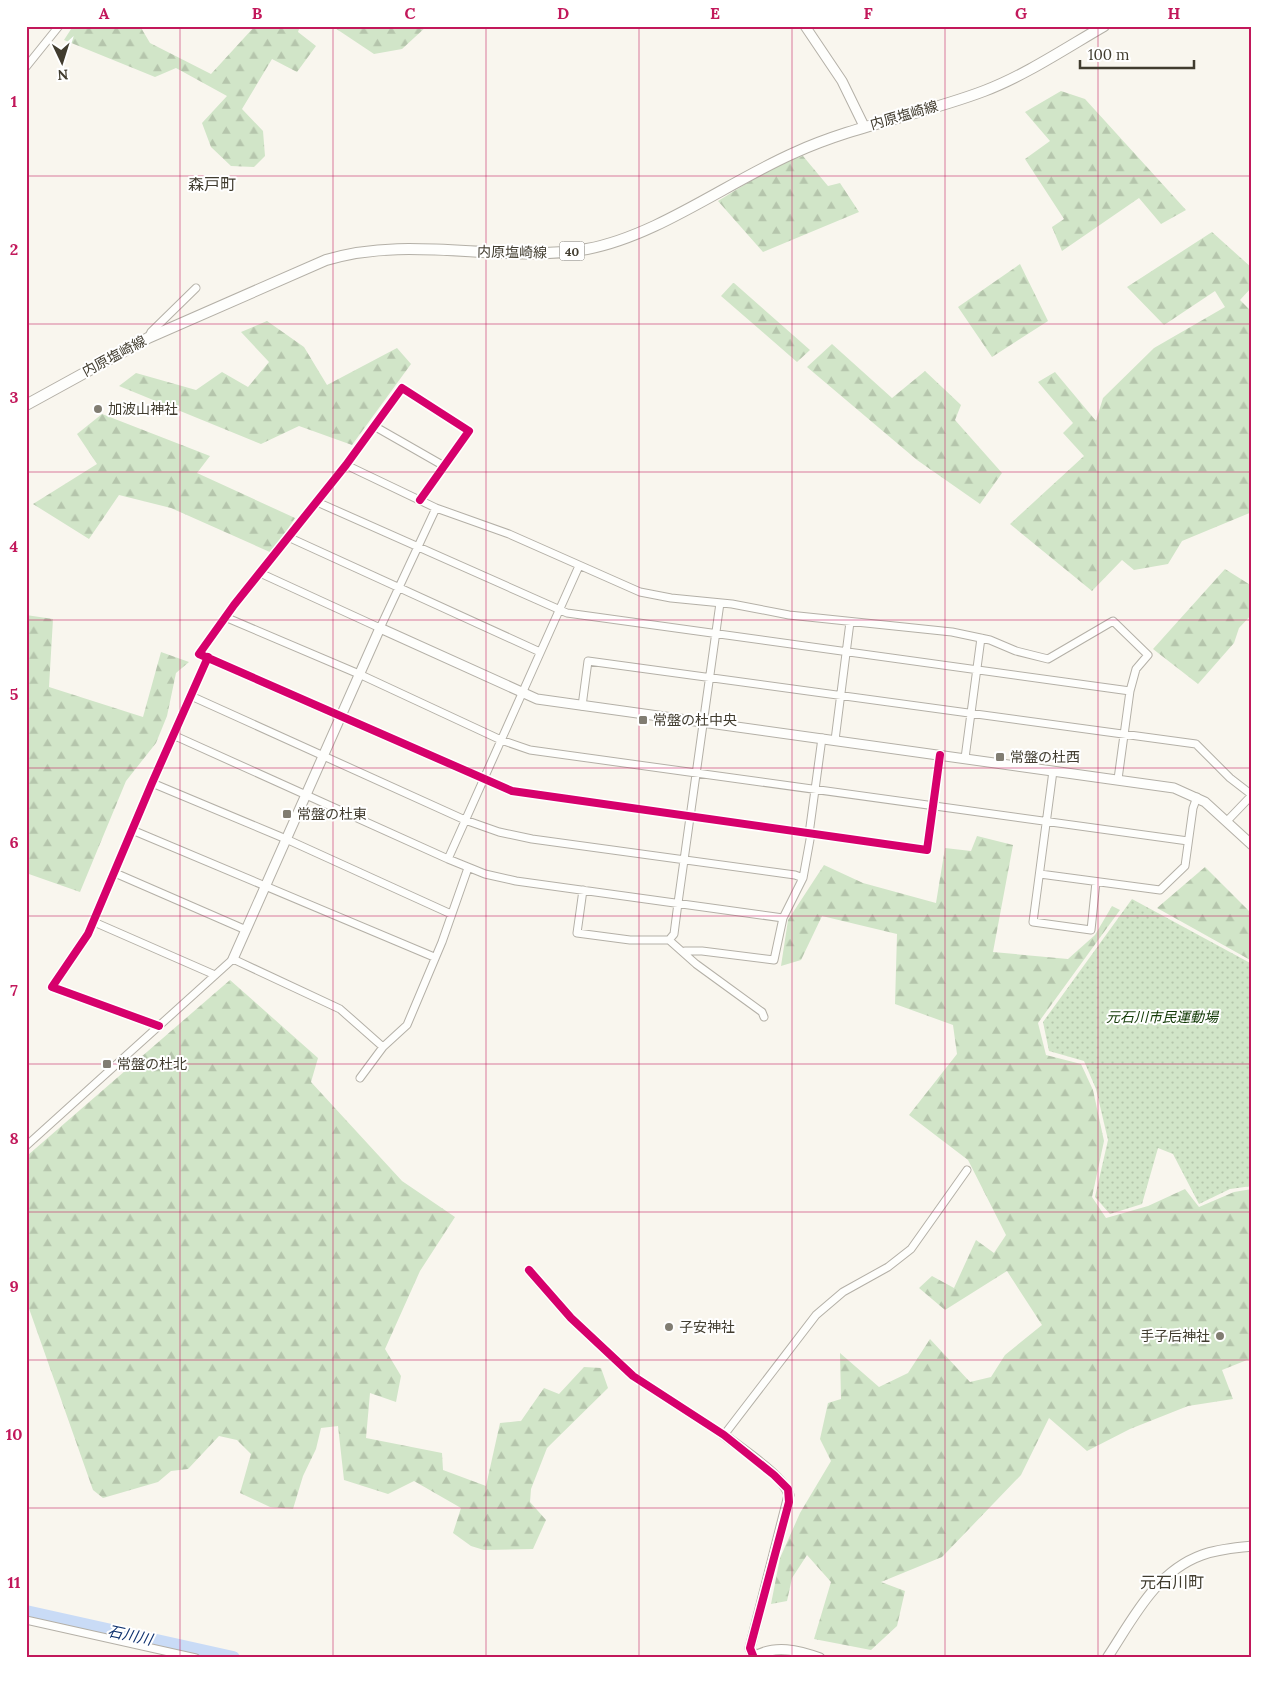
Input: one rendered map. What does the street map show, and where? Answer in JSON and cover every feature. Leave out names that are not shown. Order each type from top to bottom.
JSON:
[{"type":"main road","name":"内原塩崎線","points":[[27,402],[148,338],[326,260],[358,251],[401,249],[545,253],[569,252],[604,244],[658,224],[794,153],[864,126],[985,91],[1104,26]]},
{"type":"street","points":[[26,66],[59,26]]},
{"type":"street","points":[[806,26],[842,81],[864,126]]},
{"type":"street","points":[[148,338],[151,332],[196,288]]},
{"type":"street","points":[[420,500],[468,431],[402,388],[346,465],[225,617],[200,654],[483,780],[524,794],[927,850],[940,755]]},
{"type":"street","points":[[374,426],[444,466]]},
{"type":"street","points":[[346,465],[436,508],[509,534],[640,592],[789,615],[850,622],[892,624],[952,632],[982,638],[1016,652],[1048,659],[1113,620],[1148,655],[1136,669],[1130,691],[1118,779]]},
{"type":"street","points":[[317,502],[567,613],[1130,691]]},
{"type":"street","points":[[26,1146],[234,959],[340,716],[436,508]]},
{"type":"street","points":[[288,537],[399,586],[540,652]]},
{"type":"street","points":[[448,859],[579,566]]},
{"type":"street","points":[[260,574],[537,699],[1164,786],[1197,797],[1227,821],[1252,845]]},
{"type":"street","points":[[669,940],[674,934],[720,603]]},
{"type":"street","points":[[225,617],[359,674],[501,740],[542,753],[1188,842]]},
{"type":"street","points":[[835,740],[850,622]]},
{"type":"street","points":[[965,758],[982,638]]},
{"type":"street","points":[[159,1026],[52,987],[94,922],[152,783],[208,657]]},
{"type":"street","points":[[582,706],[588,661],[710,676],[1196,744],[1230,778],[1252,795],[1227,821]]},
{"type":"street","points":[[191,696],[465,820],[499,832],[532,840],[795,875],[803,878]]},
{"type":"street","points":[[173,736],[468,868],[508,880],[783,918]]},
{"type":"street","points":[[684,952],[702,951],[774,960],[783,918],[803,878],[822,738]]},
{"type":"street","points":[[1053,771],[1033,922],[1091,930],[1096,882]]},
{"type":"street","points":[[152,783],[286,839],[452,914]]},
{"type":"street","points":[[1040,874],[1160,890],[1185,866],[1193,808],[1197,797]]},
{"type":"street","points":[[132,830],[434,957]]},
{"type":"street","points":[[360,1078],[383,1047],[407,1025],[452,914],[468,868]]},
{"type":"street","points":[[115,873],[246,930]]},
{"type":"street","points":[[583,890],[577,933],[630,940],[669,940],[696,964],[762,1012],[764,1017]]},
{"type":"street","points":[[94,922],[215,975]]},
{"type":"street","points":[[234,959],[340,1009],[383,1047]]},
{"type":"street","points":[[724,1435],[816,1315],[843,1292],[888,1267],[911,1249],[967,1170]]},
{"type":"street","points":[[529,1270],[571,1318],[633,1376],[724,1435],[774,1475],[788,1490],[790,1495],[750,1648],[754,1657],[763,1651],[787,1650],[820,1658]]},
{"type":"street","points":[[1107,1658],[1150,1592],[1171,1572],[1203,1554],[1252,1546]]},
{"type":"street","points":[[26,1620],[196,1658]]},
{"type":"green space","points":[[73,26],[140,26],[150,43],[211,74],[255,26],[300,26],[298,32],[316,46],[297,72],[272,59],[242,109],[263,131],[265,156],[254,167],[231,166],[211,147],[202,123],[227,96],[176,68],[155,77],[64,40]]},
{"type":"green space","points":[[332,26],[427,26],[402,49],[374,54]]},
{"type":"green space","points":[[1061,91],[1085,99],[1186,210],[1161,224],[1139,198],[1062,251],[1052,227],[1064,219],[1025,159],[1050,141],[1025,112]]},
{"type":"green space","points":[[803,156],[828,186],[840,183],[859,212],[763,252],[718,201],[780,163]]},
{"type":"green space","points":[[1212,232],[1252,268],[1252,287],[1240,300],[1252,312],[1252,512],[1182,541],[1168,564],[1134,570],[1122,560],[1092,591],[1010,524],[1084,456],[1063,433],[1073,423],[1038,382],[1055,372],[1096,421],[1103,398],[1154,348],[1225,307],[1215,291],[1164,325],[1127,287]]},
{"type":"green space","points":[[1020,264],[1048,321],[992,357],[958,307]]},
{"type":"green space","points":[[733,283],[810,350],[797,362],[721,296]]},
{"type":"green space","points":[[267,321],[304,347],[327,385],[397,348],[411,364],[352,445],[299,426],[261,444],[119,386],[136,373],[196,390],[222,372],[248,387],[269,362],[241,332]]},
{"type":"green space","points":[[832,344],[892,398],[925,371],[961,405],[955,420],[1002,473],[980,504],[917,460],[807,367]]},
{"type":"green space","points":[[102,414],[210,456],[197,473],[295,518],[272,553],[171,508],[119,495],[89,539],[33,504],[97,464],[77,434]]},
{"type":"green space","points":[[1225,569],[1252,586],[1252,614],[1239,628],[1234,643],[1198,684],[1153,649]]},
{"type":"green space","points":[[26,615],[53,619],[49,687],[143,717],[161,652],[189,662],[176,673],[167,716],[156,743],[126,781],[80,892],[26,873]]},
{"type":"green space","points":[[977,836],[1013,845],[993,952],[1068,959],[1095,935],[1112,906],[1120,910],[1038,1023],[1046,1055],[1081,1064],[1093,1090],[1104,1141],[1092,1197],[1106,1218],[1148,1206],[1185,1189],[1199,1207],[1234,1192],[1252,1189],[1252,1358],[1222,1370],[1233,1399],[1188,1406],[1130,1429],[1087,1451],[1049,1418],[1021,1475],[942,1557],[881,1582],[905,1591],[897,1626],[871,1650],[814,1639],[831,1582],[807,1555],[792,1578],[787,1601],[771,1604],[780,1558],[800,1513],[831,1461],[820,1439],[828,1403],[841,1399],[840,1353],[879,1387],[908,1373],[930,1339],[970,1382],[991,1377],[1005,1355],[1042,1325],[1007,1271],[945,1310],[919,1288],[932,1276],[954,1288],[976,1240],[994,1253],[1006,1235],[968,1160],[909,1115],[957,1054],[953,1025],[895,1004],[897,934],[822,916],[801,960],[781,966],[788,920],[824,865],[863,883],[936,903],[945,848],[971,851]]},
{"type":"green space","points":[[1205,867],[1252,914],[1252,961],[1157,908]]},
{"type":"green space","name":"元石川市民運動場","points":[[1132,899],[1252,964],[1252,1186],[1230,1189],[1199,1204],[1173,1154],[1158,1148],[1142,1204],[1110,1214],[1095,1197],[1108,1140],[1096,1089],[1084,1061],[1049,1051],[1043,1022]]},
{"type":"green space","points":[[230,980],[318,1058],[311,1082],[402,1181],[455,1217],[420,1271],[385,1349],[401,1376],[396,1402],[370,1393],[366,1438],[442,1453],[443,1470],[486,1486],[500,1423],[521,1421],[544,1388],[559,1394],[584,1367],[601,1368],[608,1388],[547,1448],[531,1489],[530,1502],[546,1520],[533,1549],[484,1550],[471,1546],[453,1533],[461,1508],[414,1481],[388,1494],[344,1480],[338,1426],[321,1428],[316,1449],[303,1476],[293,1509],[270,1507],[240,1493],[251,1454],[237,1440],[219,1436],[188,1469],[171,1471],[158,1482],[103,1498],[93,1490],[26,1300],[26,1161],[28,1155]]},
{"type":"waterway","name":"石川川","points":[[26,1612],[233,1658]]},
{"type":"cycle path","points":[[420,500],[469,431],[402,388],[346,465],[234,605],[199,654],[512,791],[927,850],[940,755]]},
{"type":"cycle path","points":[[159,1026],[52,987],[88,934],[208,657]]},
{"type":"cycle path","points":[[529,1270],[571,1318],[633,1376],[724,1435],[774,1475],[788,1489],[789,1502],[750,1648],[754,1658]]},
{"type":"place","name":"加波山神社","points":[[98,409]]},
{"type":"place","name":"常盤の杜中央","points":[[643,720]]},
{"type":"place","name":"常盤の杜西","points":[[1000,757]]},
{"type":"place","name":"常盤の杜東","points":[[287,814]]},
{"type":"place","name":"常盤の杜北","points":[[107,1064]]},
{"type":"place","name":"子安神社","points":[[669,1327]]},
{"type":"place","name":"手子后神社","points":[[1220,1336]]},
{"type":"district","name":"森戸町","points":[[212,184]]},
{"type":"district","name":"元石川町","points":[[1172,1582]]}]
